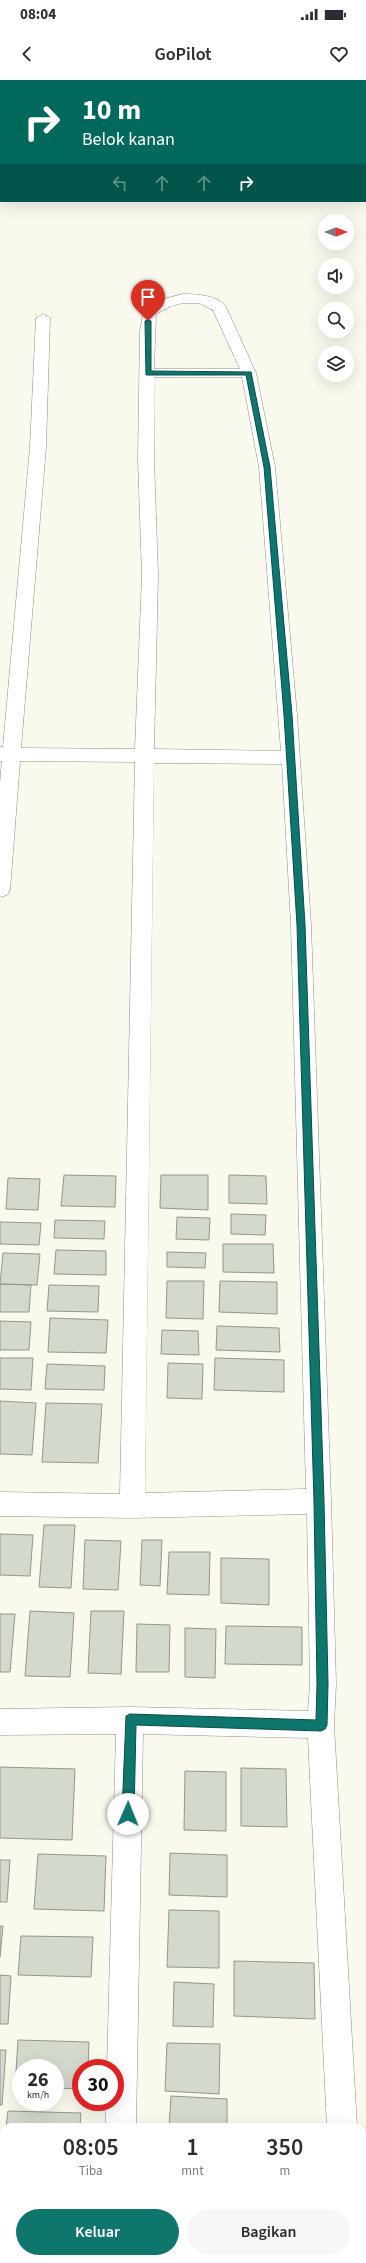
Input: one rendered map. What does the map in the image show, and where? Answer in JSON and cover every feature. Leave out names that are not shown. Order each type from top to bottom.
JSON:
[{"type":"street","points":[[132,1506],[145,754],[150,575],[146,459],[148,373],[147,331],[149,312],[163,302],[184,298],[210,301],[219,307],[249,374],[267,467],[291,758],[301,925],[319,1502],[323,1684],[321,1725],[342,2123]]},
{"type":"street","points":[[0,890],[5,754],[38,447],[43,318]]},
{"type":"street","points":[[148,373],[249,374]]},
{"type":"street","points":[[5,754],[145,754],[291,758]]},
{"type":"street","points":[[0,1504],[132,1506],[319,1502]]},
{"type":"street","points":[[0,1722],[130,1720],[321,1725]]},
{"type":"street","points":[[121,2123],[130,1720]]},
{"type":"building","points":[[64,1175],[116,1176],[115,1207],[61,1206]]},
{"type":"building","points":[[161,1175],[208,1175],[208,1210],[160,1208]]},
{"type":"building","points":[[229,1175],[266,1176],[267,1204],[229,1203]]},
{"type":"building","points":[[8,1178],[40,1179],[38,1210],[6,1209]]},
{"type":"building","points":[[231,1214],[266,1215],[265,1235],[231,1234]]},
{"type":"building","points":[[177,1217],[210,1218],[209,1240],[176,1239]]},
{"type":"building","points":[[55,1220],[105,1221],[104,1239],[54,1238]]},
{"type":"building","points":[[0,1222],[41,1223],[39,1245],[0,1244]]},
{"type":"building","points":[[223,1244],[273,1244],[274,1273],[223,1272]]},
{"type":"building","points":[[56,1250],[106,1251],[106,1275],[54,1274]]},
{"type":"building","points":[[167,1252],[206,1253],[205,1268],[167,1267]]},
{"type":"building","points":[[3,1253],[40,1254],[37,1285],[0,1284]]},
{"type":"building","points":[[167,1281],[204,1281],[203,1319],[166,1318]]},
{"type":"building","points":[[220,1281],[277,1282],[277,1314],[219,1312]]},
{"type":"building","points":[[0,1284],[31,1285],[29,1312],[0,1312]]},
{"type":"building","points":[[49,1285],[99,1286],[98,1312],[47,1311]]},
{"type":"building","points":[[50,1318],[108,1320],[106,1353],[48,1352]]},
{"type":"building","points":[[0,1321],[31,1322],[29,1350],[0,1350]]},
{"type":"building","points":[[217,1326],[279,1328],[280,1352],[216,1350]]},
{"type":"building","points":[[162,1330],[198,1331],[199,1355],[161,1354]]},
{"type":"building","points":[[0,1358],[33,1358],[31,1390],[0,1389]]},
{"type":"building","points":[[215,1358],[284,1360],[284,1392],[214,1390]]},
{"type":"building","points":[[168,1363],[203,1364],[202,1399],[167,1398]]},
{"type":"building","points":[[47,1364],[105,1366],[104,1390],[45,1389]]},
{"type":"building","points":[[0,1401],[36,1403],[32,1455],[0,1454]]},
{"type":"building","points":[[46,1403],[102,1404],[98,1463],[42,1462]]},
{"type":"building","points":[[44,1525],[75,1525],[71,1588],[39,1587]]},
{"type":"building","points":[[0,1534],[33,1535],[30,1576],[0,1575]]},
{"type":"building","points":[[85,1540],[121,1541],[118,1590],[83,1589]]},
{"type":"building","points":[[142,1540],[162,1540],[160,1586],[140,1585]]},
{"type":"building","points":[[169,1552],[210,1552],[209,1595],[167,1594]]},
{"type":"building","points":[[221,1558],[269,1559],[269,1605],[221,1603]]},
{"type":"building","points":[[30,1611],[74,1613],[70,1677],[25,1676]]},
{"type":"building","points":[[91,1611],[124,1611],[121,1674],[88,1673]]},
{"type":"building","points":[[0,1614],[15,1614],[10,1672],[0,1672]]},
{"type":"building","points":[[137,1624],[170,1625],[169,1672],[136,1672]]},
{"type":"building","points":[[226,1626],[302,1627],[302,1665],[225,1664]]},
{"type":"building","points":[[185,1628],[216,1629],[215,1678],[185,1677]]},
{"type":"building","points":[[0,1767],[75,1769],[72,1840],[0,1838]]},
{"type":"building","points":[[241,1768],[286,1769],[287,1827],[241,1826]]},
{"type":"building","points":[[185,1771],[226,1772],[226,1831],[184,1830]]},
{"type":"building","points":[[170,1853],[227,1855],[227,1897],[169,1895]]},
{"type":"building","points":[[38,1854],[106,1856],[104,1911],[34,1909]]},
{"type":"building","points":[[0,1860],[10,1860],[7,1902],[0,1902]]},
{"type":"building","points":[[169,1910],[219,1911],[219,1968],[167,1967]]},
{"type":"building","points":[[0,1926],[3,1926],[0,1957]]},
{"type":"building","points":[[21,1936],[93,1937],[91,1977],[18,1975]]},
{"type":"building","points":[[234,1961],[314,1963],[315,2019],[234,2016]]},
{"type":"building","points":[[0,1975],[11,1976],[8,2024],[0,2024]]},
{"type":"building","points":[[174,1982],[214,1984],[213,2027],[173,2026]]},
{"type":"building","points":[[18,2040],[89,2042],[88,2059],[72,2059],[72,2089],[64,2088],[64,2059],[17,2059]]},
{"type":"building","points":[[167,2043],[220,2044],[219,2094],[165,2091]]},
{"type":"building","points":[[0,2050],[6,2050],[2,2105],[0,2105]]},
{"type":"building","points":[[171,2096],[227,2099],[227,2123],[169,2123]]},
{"type":"building","points":[[8,2111],[81,2113],[80,2123],[6,2123]]},
{"type":"route","points":[[128,1814],[130,1720],[321,1725],[323,1684],[319,1502],[301,925],[288,715],[267,467],[249,374],[148,373],[148,321]]}]
